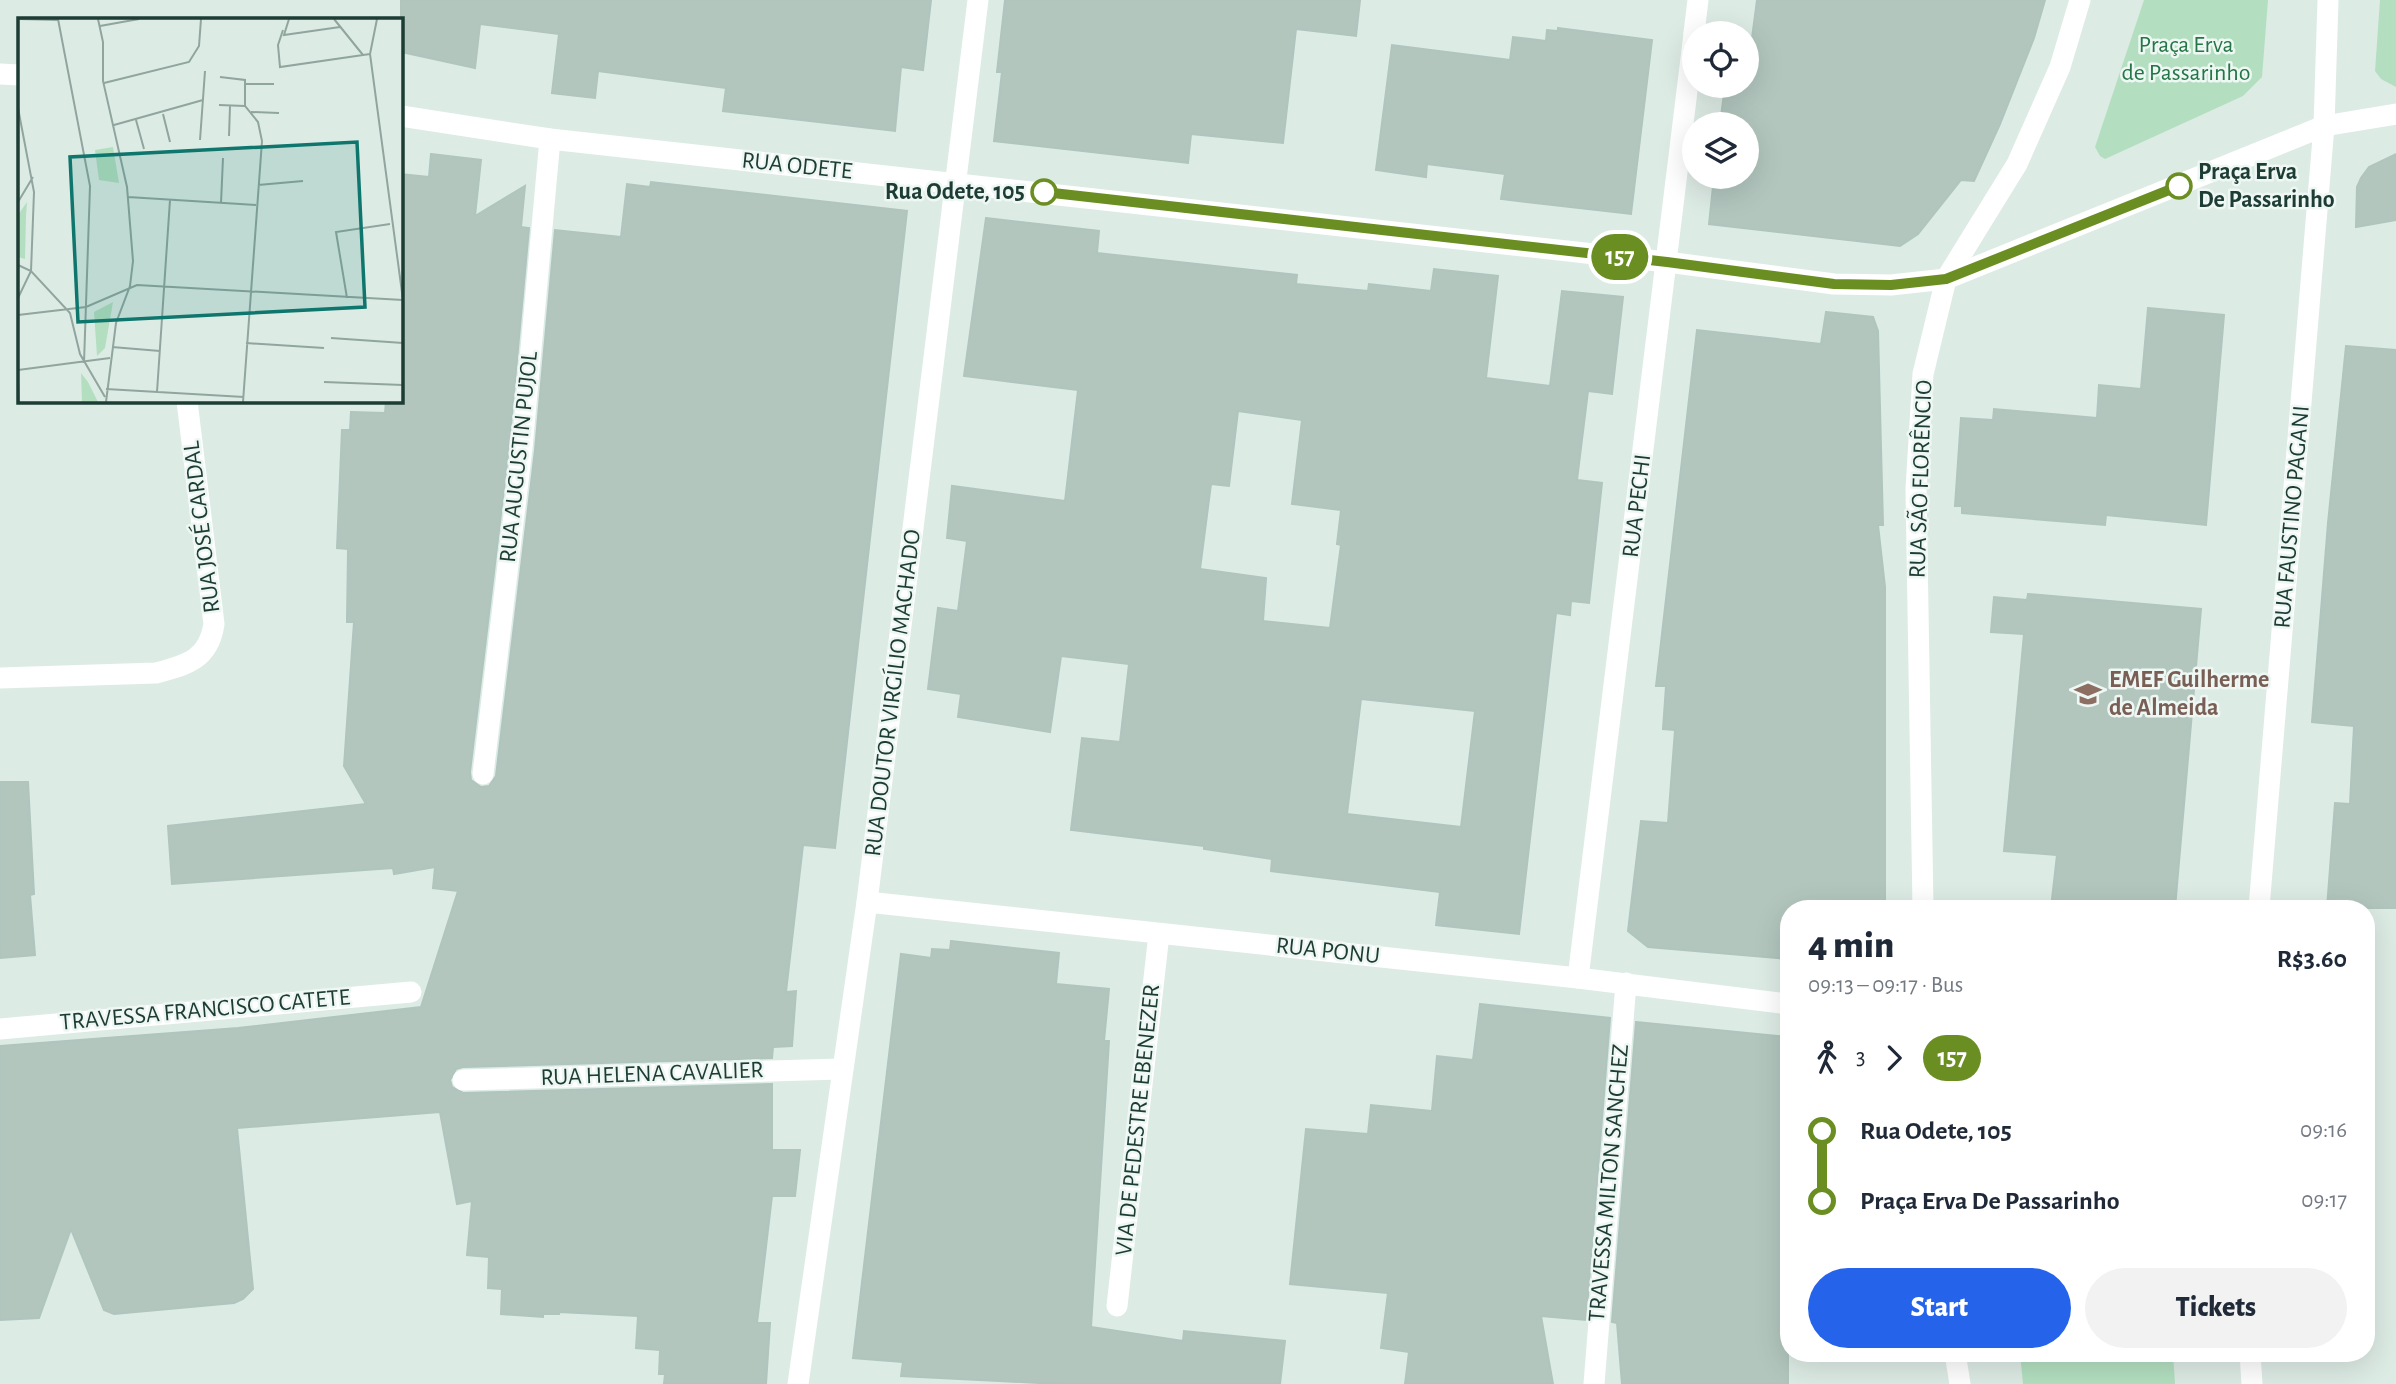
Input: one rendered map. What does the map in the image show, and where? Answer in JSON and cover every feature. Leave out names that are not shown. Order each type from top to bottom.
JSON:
[{"type":"street","name":"RUA DOUTOR VIRGÍLIO MACHADO","points":[[797,1384],[866,902],[978,0]]},
{"type":"street","name":"RUA PECHI","points":[[1695,21],[1698,0]]},
{"type":"street","name":"RUA SÃO FLORÊNCIO","points":[[1923,900],[1916,489],[1923,374],[1946,279],[2017,164],[2060,67],[2080,0]]},
{"type":"street","name":"RUA FAUSTINO PAGANI","points":[[2260,900],[2325,126],[2328,0]]},
{"type":"street","points":[[0,74],[18,75]]},
{"type":"street","name":"RUA PECHI","points":[[1578,978],[1686,98]]},
{"type":"street","name":"RUA ODETE","points":[[402,116],[550,139],[1667,262],[1834,284],[1891,285],[1946,279],[2325,126],[2396,114]]},
{"type":"street","name":"RUA AUGUSTIN PUJOL","points":[[483,774],[522,447],[550,139]]},
{"type":"street","name":"RUA JOSÉ CARDAL","points":[[0,678],[156,673],[179,667],[202,654],[212,640],[214,624],[187,402]]},
{"type":"street","name":"RUA PONU","points":[[866,902],[1626,983],[1780,1003]]},
{"type":"street","name":"VIA DE PEDESTRE EBENEZER","points":[[1117,1306],[1159,934]]},
{"type":"street","name":"TRAVESSA MILTON SANCHEZ","points":[[1594,1384],[1626,983]]},
{"type":"street","name":"TRAVESSA FRANCISCO CATETE","points":[[0,1028],[411,992]]},
{"type":"street","name":"RUA HELENA CAVALIER","points":[[463,1080],[841,1069]]},
{"type":"street","points":[[1956,1362],[1960,1384]]},
{"type":"street","points":[[2251,1362],[2252,1384]]},
{"type":"green space","name":"Praça Erva de Passarinho","points":[[2144,0],[2268,0],[2262,77],[2243,96],[2105,159],[2095,147]]},
{"type":"green space","points":[[2380,0],[2396,0],[2396,87],[2381,79],[2375,71]]},
{"type":"green space","points":[[2021,1362],[2174,1362],[2175,1384],[2023,1384]]},
{"type":"building","points":[[401,0],[931,0],[923,70],[901,67],[895,131],[723,111],[726,88],[598,71],[595,98],[552,93],[559,34],[480,24],[475,68],[402,52]]},
{"type":"building","points":[[1005,0],[1360,0],[1356,36],[1296,29],[1283,143],[1191,134],[1188,163],[994,141],[1002,72],[997,72]]},
{"type":"building","points":[[1757,0],[2045,0],[2034,38],[1974,181],[1961,180],[1918,234],[1900,246],[1709,224],[1713,189],[1759,189],[1759,112],[1722,112],[1723,98],[1759,98],[1759,21],[1754,21]]},
{"type":"building","points":[[1558,28],[1652,40],[1631,214],[1501,199],[1505,174],[1427,164],[1426,177],[1376,170],[1392,45],[1510,60],[1513,37],[1546,41],[1547,30],[1558,31]]},
{"type":"building","points":[[431,154],[481,160],[475,216],[525,186],[521,227],[529,228],[509,447],[470,772],[471,780],[481,787],[489,786],[496,776],[535,450],[555,230],[621,237],[627,184],[650,187],[651,182],[907,211],[835,848],[803,845],[786,992],[796,991],[792,1046],[773,1047],[772,1058],[463,1067],[456,1069],[450,1080],[452,1087],[463,1093],[772,1084],[772,1150],[800,1150],[795,1196],[772,1196],[757,1323],[770,1323],[766,1384],[664,1384],[665,1374],[659,1374],[660,1350],[636,1348],[638,1316],[559,1312],[543,1314],[543,1317],[501,1314],[502,1289],[488,1288],[489,1257],[467,1255],[472,1201],[457,1204],[440,1112],[237,1128],[253,1289],[243,1299],[234,1303],[114,1314],[104,1310],[71,1229],[39,1318],[0,1320],[0,1046],[238,1028],[421,1007],[458,891],[433,888],[435,867],[394,874],[393,868],[172,884],[168,826],[366,804],[344,766],[354,622],[347,622],[348,549],[337,548],[342,430],[350,430],[351,412],[385,413],[386,402],[402,402],[402,174],[429,177]]},
{"type":"building","points":[[2396,154],[2396,220],[2356,227],[2357,187],[2361,178],[2369,167]]},
{"type":"building","points":[[986,218],[1099,231],[1097,253],[1297,275],[1296,284],[1368,291],[1369,284],[1431,291],[1434,269],[1498,276],[1486,378],[1550,386],[1562,291],[1623,297],[1612,394],[1588,391],[1577,480],[1602,483],[1589,603],[1571,601],[1570,615],[1556,613],[1519,934],[1436,925],[1440,892],[1271,871],[1272,859],[1204,849],[1204,846],[1071,830],[1082,738],[1120,742],[1129,664],[1061,656],[1050,732],[958,717],[961,694],[928,689],[938,608],[958,611],[967,541],[947,538],[952,486],[1065,501],[1078,390],[964,376]],"holes":[[[1238,411],[1302,420],[1292,504],[1341,510],[1337,544],[1341,545],[1330,628],[1263,621],[1266,578],[1200,569],[1211,484],[1229,486]],[[1361,699],[1475,711],[1461,827],[1347,814]]]},
{"type":"building","points":[[2148,308],[2224,315],[2206,525],[2106,515],[2105,525],[1962,513],[1962,506],[1955,506],[1961,418],[1993,420],[1994,409],[2097,418],[2099,385],[2141,389]]},
{"type":"building","points":[[1826,312],[1873,317],[1878,331],[1883,525],[1878,525],[1885,587],[1885,900],[1780,900],[1780,958],[1648,947],[1628,931],[1641,821],[1668,823],[1675,730],[1663,729],[1666,686],[1656,686],[1697,330],[1821,344]]},
{"type":"building","points":[[2346,346],[2396,350],[2396,908],[2375,908],[2375,900],[2328,900],[2335,803],[2350,804],[2354,726],[2312,722]]},
{"type":"building","points":[[2028,594],[2201,609],[2176,900],[2052,900],[2057,855],[2004,851],[2024,634],[1991,632],[1994,597],[2027,600]]},
{"type":"building","points":[[0,782],[28,782],[34,894],[30,895],[35,955],[0,958]]},
{"type":"building","points":[[951,941],[1059,953],[1056,984],[1109,989],[1104,1041],[1109,1041],[1091,1327],[1183,1341],[1184,1331],[1285,1341],[1280,1384],[1059,1384],[901,1376],[903,1362],[853,1358],[901,954],[931,958],[932,949],[950,950]]},
{"type":"building","points":[[1480,1004],[1610,1018],[1586,1320],[1541,1316],[1553,1384],[1405,1384],[1409,1352],[1381,1348],[1388,1293],[1290,1284],[1306,1129],[1368,1134],[1371,1105],[1432,1111],[1437,1056],[1473,1060]]},
{"type":"building","points":[[1636,1022],[1780,1036],[1780,1362],[1788,1362],[1788,1384],[1622,1384],[1617,1323],[1612,1322]]},
{"type":"bus line","name":"157","points":[[1044,192],[1667,262],[1834,284],[1891,285],[1946,279],[2179,186]]},
{"type":"place","name":"Praça Erva De Passarinho","points":[[2179,186]]},
{"type":"place","name":"Rua Odete, 105","points":[[1044,192]]},
{"type":"place","name":"EMEF Guilherme de Almeida","points":[[2088,694]]}]
